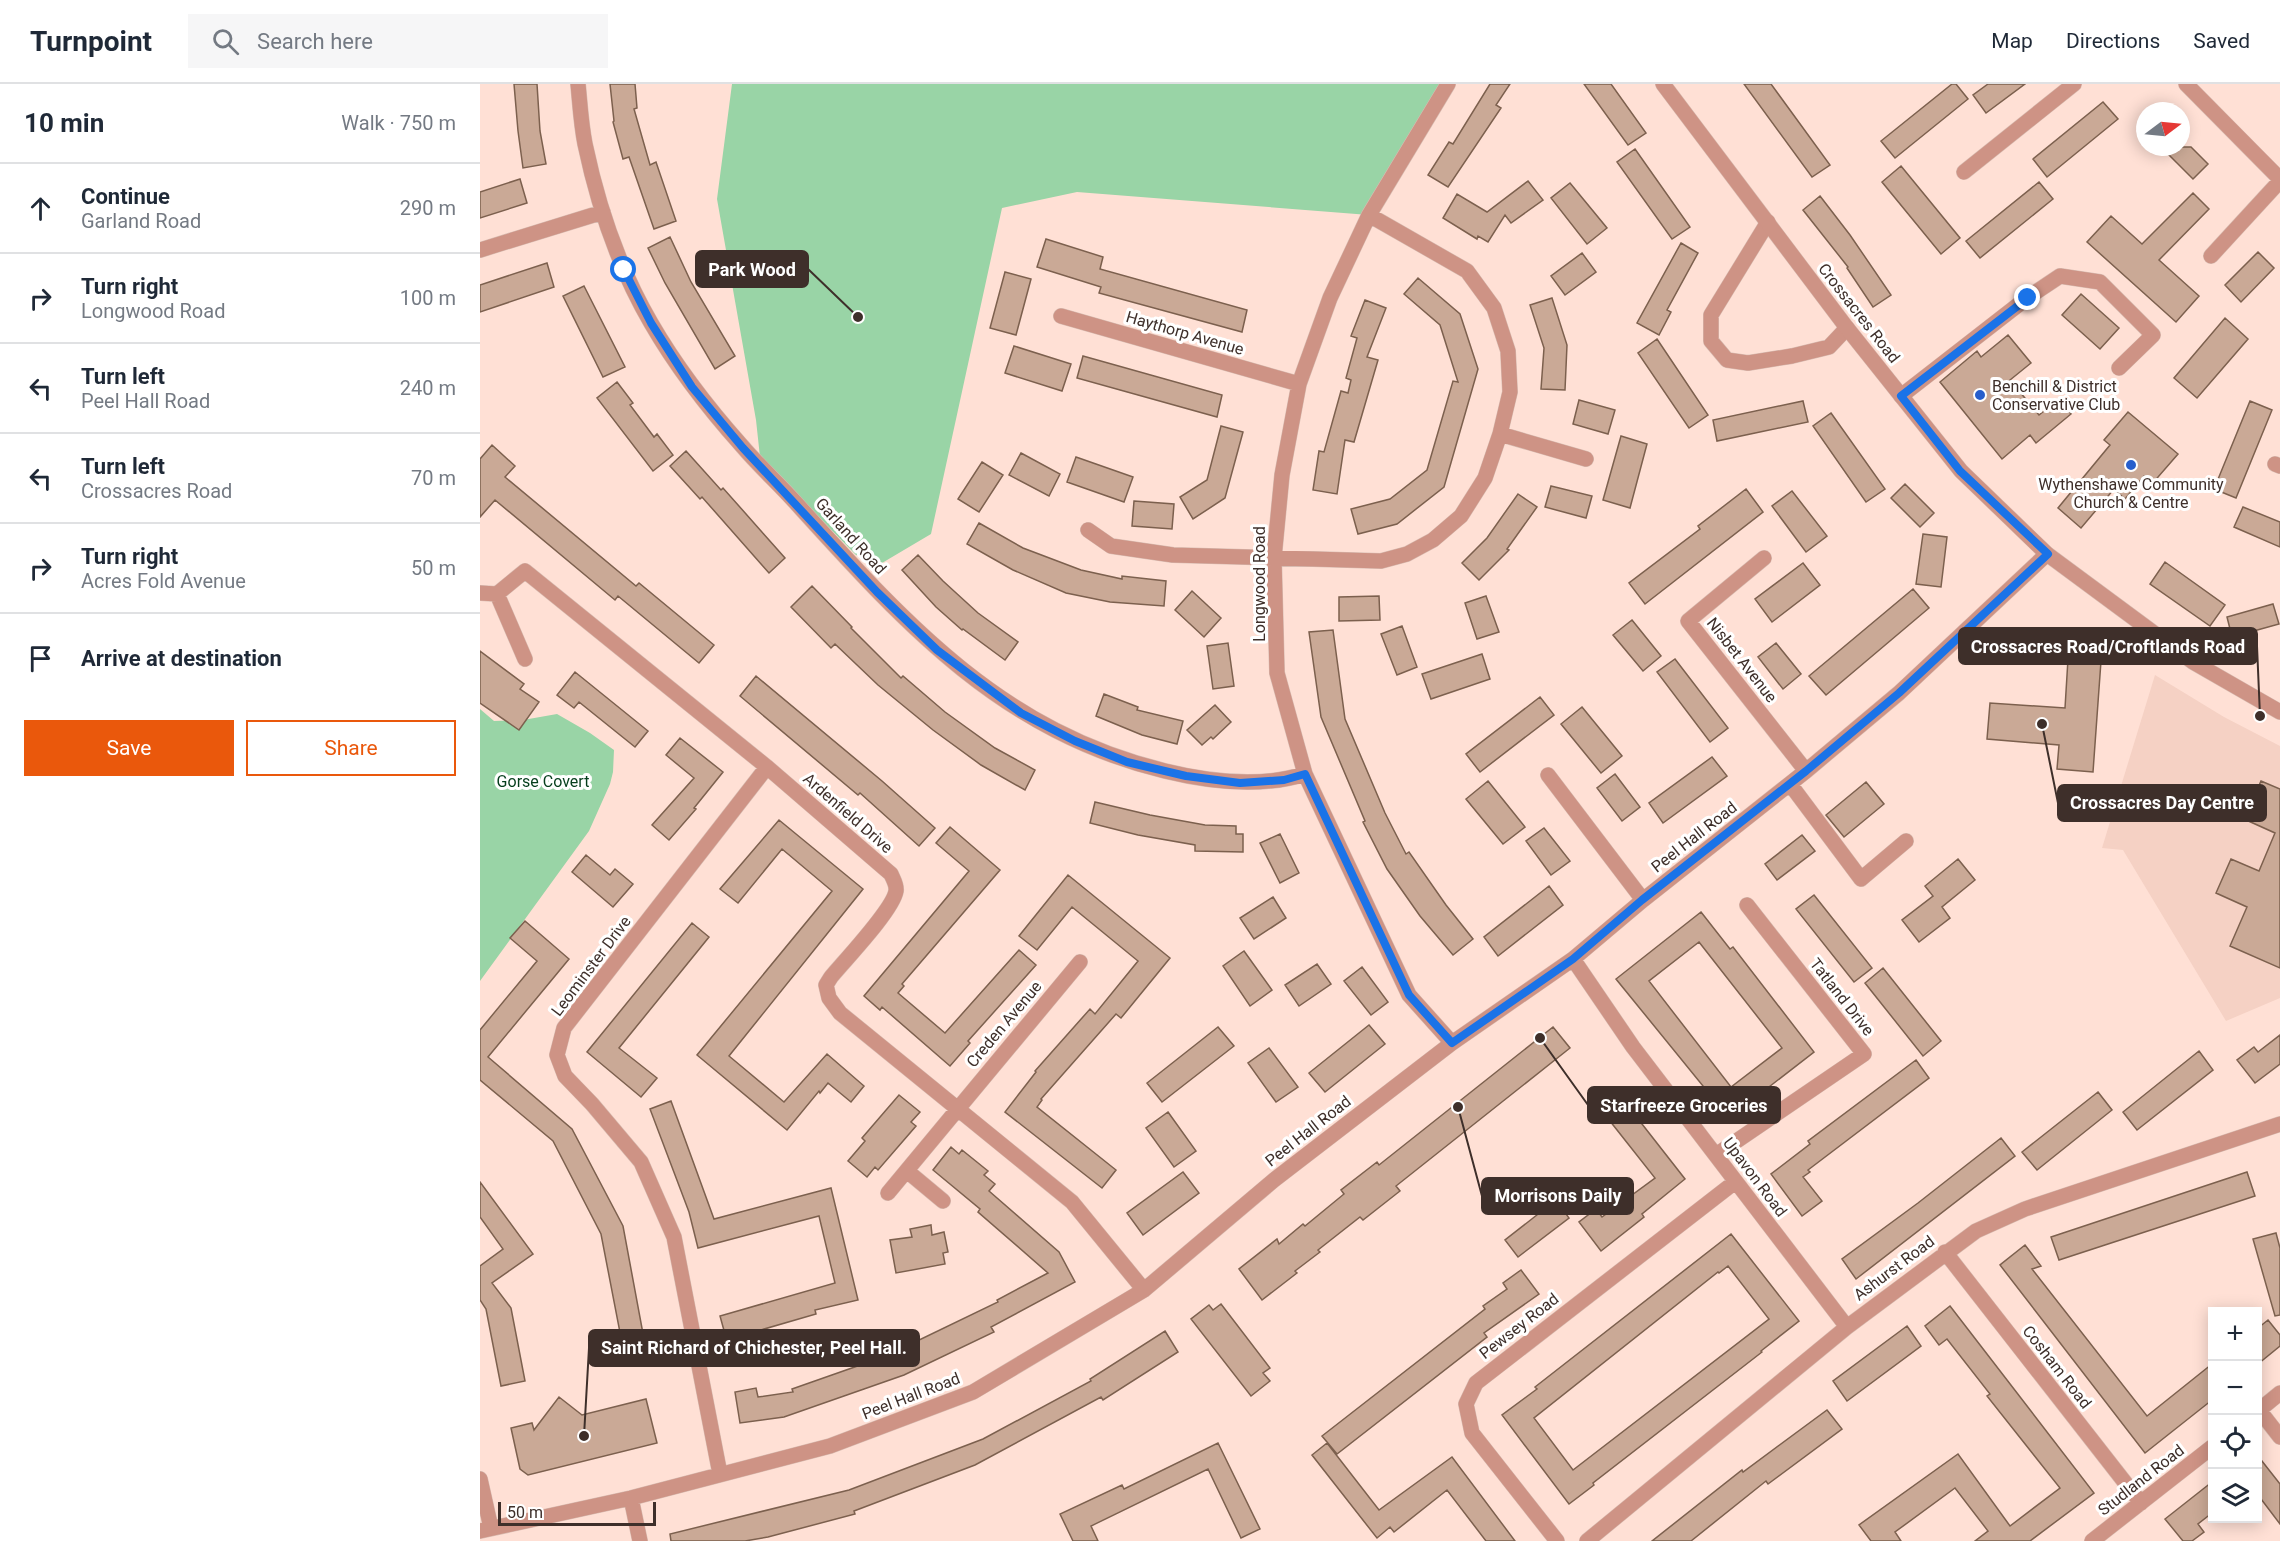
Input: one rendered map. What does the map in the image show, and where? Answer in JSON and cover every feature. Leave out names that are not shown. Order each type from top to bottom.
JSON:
[{"type":"street","name":"Garland Road","points":[[578,84],[585,142],[603,212],[624,270],[651,323],[692,387],[743,448],[877,592],[937,650],[1021,713],[1075,741],[1127,762],[1186,776],[1240,783],[1284,780],[1305,774]]},
{"type":"street","name":"Longwood Road","points":[[1448,84],[1369,215],[1330,298],[1299,384],[1282,475],[1274,558],[1277,674],[1305,774],[1409,995],[1452,1043]]},
{"type":"street","name":"Crossacres Road","points":[[1663,84],[1847,328],[1960,471],[2048,554],[2193,662],[2280,712]]},
{"type":"street","points":[[1964,172],[2074,84]]},
{"type":"street","points":[[2186,84],[2280,180],[2211,255]]},
{"type":"street","points":[[480,250],[603,212]]},
{"type":"street","points":[[1088,530],[1112,546],[1173,555],[1381,561],[1407,554],[1433,540],[1461,516],[1485,478],[1500,434],[1510,392],[1508,351],[1494,308],[1467,271],[1369,215]]},
{"type":"street","points":[[1768,222],[1711,315],[1711,341],[1727,360],[1748,363],[1828,347],[1847,328]]},
{"type":"street","points":[[1901,396],[2060,276],[2100,282],[2152,335],[2119,368]]},
{"type":"street","name":"Haythorp Avenue","points":[[1061,316],[1299,384]]},
{"type":"street","points":[[1500,434],[1586,459]]},
{"type":"street","name":"Peel Hall Road","points":[[486,1530],[631,1498],[830,1446],[974,1392],[1144,1290],[1274,1180],[1452,1043],[1573,959],[1642,900],[1806,771],[1899,693],[2048,554]]},
{"type":"street","name":"Nisbet Avenue","points":[[1764,558],[1688,621],[1806,771]]},
{"type":"street","name":"Ardenfield Drive","points":[[497,594],[525,571],[767,767],[891,874],[896,884],[896,893],[888,907],[826,985],[829,998],[840,1013],[1072,1202],[1144,1290]]},
{"type":"street","points":[[480,593],[497,594],[525,660]]},
{"type":"street","name":"Leominster Drive","points":[[720,1474],[674,1237],[641,1162],[565,1076],[557,1055],[564,1028],[767,767]]},
{"type":"street","points":[[1548,775],[1642,900]]},
{"type":"street","points":[[1790,784],[1861,879],[1906,842]]},
{"type":"street","name":"Tatland Drive","points":[[1716,1155],[1864,1054],[1748,905]]},
{"type":"street","name":"Upavon Road","points":[[1573,959],[1634,1047],[1847,1327]]},
{"type":"street","name":"Creden Avenue","points":[[888,1193],[1080,962]]},
{"type":"street","name":"Ashurst Road","points":[[1587,1541],[1847,1327],[1976,1231],[2025,1209],[2280,1124]]},
{"type":"street","points":[[907,1171],[943,1201]]},
{"type":"street","name":"Pewsey Road","points":[[1557,1541],[1472,1433],[1466,1404],[1476,1383],[1735,1182]]},
{"type":"street","name":"Cosham Road","points":[[1945,1252],[2141,1503]]},
{"type":"street","points":[[2262,1408],[2280,1393]]},
{"type":"street","points":[[2261,1415],[2280,1437]]},
{"type":"street","name":"Studland Road","points":[[2092,1541],[2208,1450]]},
{"type":"street","points":[[480,1479],[486,1530]]},
{"type":"street","points":[[631,1498],[640,1541]]},
{"type":"shaded area","points":[[2155,675],[2224,717],[2280,746],[2280,998],[2226,1021],[2123,850],[2102,848]]},
{"type":"green space","points":[[732,84],[1448,84],[1369,215],[1077,192],[1002,208],[931,534],[882,563],[856,555],[760,457],[756,420],[717,199]]},
{"type":"green space","name":"Gorse Covert","points":[[480,709],[494,721],[523,720],[557,714],[614,750],[610,784],[589,831],[480,981]]},
{"type":"building","points":[[514,84],[537,84],[540,131],[546,164],[523,168]]},
{"type":"building","points":[[610,84],[635,84],[637,108],[634,109],[650,165],[656,162],[676,221],[654,229],[629,157],[623,159],[613,122]]},
{"type":"building","points":[[1490,84],[1510,84],[1496,105],[1501,108],[1448,187],[1428,175],[1449,142],[1453,144]]},
{"type":"building","points":[[1584,84],[1611,84],[1646,133],[1628,145]]},
{"type":"building","points":[[1744,84],[1771,84],[1830,165],[1812,177]]},
{"type":"building","points":[[1952,84],[1956,84],[1968,99],[1895,158],[1881,141]]},
{"type":"building","points":[[1988,84],[2025,84],[1986,113],[1973,95]]},
{"type":"building","points":[[2103,102],[2118,119],[2047,177],[2033,159]]},
{"type":"building","points":[[2191,147],[2208,164],[2193,179],[2170,156],[2190,156]]},
{"type":"building","points":[[1635,149],[1690,227],[1672,239],[1617,162]]},
{"type":"building","points":[[1901,166],[1960,238],[1941,254],[1882,182]]},
{"type":"building","points":[[520,179],[527,203],[480,218],[480,192]]},
{"type":"building","points":[[1528,181],[1543,200],[1511,223],[1505,215],[1488,242],[1478,236],[1477,239],[1443,218],[1457,194],[1487,212]]},
{"type":"building","points":[[2039,182],[2053,199],[1980,258],[1966,241]]},
{"type":"building","points":[[1570,183],[1607,228],[1587,244],[1551,198]]},
{"type":"building","points":[[2193,193],[2209,209],[2159,260],[2199,296],[2176,322],[2087,242],[2111,216],[2142,244]]},
{"type":"building","points":[[1820,196],[1891,295],[1873,307],[1848,267],[1803,210]]},
{"type":"building","points":[[670,237],[691,282],[735,356],[715,369],[665,283],[648,248]]},
{"type":"building","points":[[1046,239],[1103,257],[1100,269],[1247,310],[1242,332],[1099,293],[1101,287],[1037,267]]},
{"type":"building","points":[[1681,243],[1698,253],[1667,310],[1671,312],[1659,335],[1637,323]]},
{"type":"building","points":[[2258,252],[2274,268],[2241,302],[2225,285]]},
{"type":"building","points":[[1582,253],[1596,272],[1565,295],[1551,276]]},
{"type":"building","points":[[547,263],[554,287],[480,312],[480,285]]},
{"type":"building","points":[[1005,272],[1031,279],[1016,335],[990,328]]},
{"type":"building","points":[[1418,278],[1460,314],[1478,369],[1444,487],[1397,524],[1358,534],[1351,509],[1390,499],[1427,470],[1453,381],[1458,382],[1440,325],[1404,294]]},
{"type":"building","points":[[584,286],[625,367],[603,377],[563,296]]},
{"type":"building","points":[[2081,294],[2119,328],[2100,349],[2062,315]]},
{"type":"building","points":[[1552,298],[1567,345],[1565,390],[1541,389],[1544,348],[1530,305]]},
{"type":"building","points":[[1365,300],[1386,308],[1367,357],[1378,360],[1354,442],[1345,440],[1337,494],[1313,490],[1319,451],[1324,452],[1341,391],[1348,393],[1351,380],[1346,378],[1357,338],[1351,336]]},
{"type":"building","points":[[2225,318],[2248,339],[2197,398],[2174,378]]},
{"type":"building","name":"Benchill & District Conservative Club","points":[[2008,335],[2031,363],[2010,380],[2039,415],[2059,399],[2071,414],[2036,443],[2030,435],[2002,459],[1940,382],[1977,351],[1981,357]]},
{"type":"building","points":[[1657,339],[1708,415],[1689,428],[1638,353]]},
{"type":"building","points":[[1014,346],[1071,364],[1062,391],[1005,373]]},
{"type":"building","points":[[1083,356],[1222,395],[1217,417],[1077,378]]},
{"type":"building","points":[[617,382],[633,403],[630,405],[654,437],[657,434],[673,455],[653,471],[597,398]]},
{"type":"building","points":[[1579,400],[1615,410],[1608,434],[1573,424]]},
{"type":"building","points":[[1803,401],[1808,422],[1717,441],[1713,420]]},
{"type":"building","points":[[2250,401],[2272,410],[2236,498],[2214,489]]},
{"type":"building","name":"Wythenshawe Community Church & Centre","points":[[2128,412],[2178,454],[2152,484],[2144,476],[2125,499],[2114,489],[2081,528],[2058,508],[2110,445],[2104,440]]},
{"type":"building","points":[[1831,413],[1885,489],[1866,502],[1813,426]]},
{"type":"building","points":[[1221,426],[1243,432],[1225,498],[1193,519],[1180,497],[1207,480]]},
{"type":"building","points":[[1621,436],[1647,444],[1630,508],[1603,500]]},
{"type":"building","points":[[492,445],[515,466],[505,477],[636,586],[639,583],[714,645],[699,663],[618,596],[615,600],[495,500],[480,517],[480,459]]},
{"type":"building","points":[[686,451],[721,490],[723,488],[785,558],[769,573],[702,497],[700,499],[670,466]]},
{"type":"building","points":[[1021,453],[1060,474],[1049,496],[1009,475]]},
{"type":"building","points":[[1076,457],[1133,477],[1124,502],[1067,482]]},
{"type":"building","points":[[982,462],[1003,475],[979,512],[958,499]]},
{"type":"building","points":[[1905,484],[1934,513],[1920,527],[1891,498]]},
{"type":"building","points":[[1551,486],[1592,496],[1586,518],[1545,507]]},
{"type":"building","points":[[1746,489],[1763,512],[1645,604],[1629,583],[1700,529],[1698,526]]},
{"type":"building","points":[[1792,491],[1827,536],[1806,552],[1772,506]]},
{"type":"building","points":[[1518,494],[1537,507],[1507,549],[1509,550],[1479,580],[1462,563],[1487,538]]},
{"type":"building","points":[[1134,501],[1174,504],[1172,529],[1132,526]]},
{"type":"building","points":[[2243,507],[2280,522],[2280,547],[2234,527]]},
{"type":"building","points":[[979,523],[1023,548],[1081,570],[1122,579],[1122,576],[1166,581],[1164,606],[1110,602],[1066,593],[1013,570],[967,544]]},
{"type":"building","points":[[1923,534],[1947,537],[1941,587],[1916,584]]},
{"type":"building","points":[[918,555],[978,613],[1018,642],[1005,660],[962,630],[936,607],[902,570]]},
{"type":"building","points":[[2165,562],[2225,605],[2210,626],[2150,584]]},
{"type":"building","points":[[1803,563],[1820,585],[1772,622],[1755,599]]},
{"type":"building","points":[[812,586],[901,678],[903,676],[945,712],[995,748],[1035,770],[1025,790],[981,765],[933,730],[878,685],[835,644],[831,648],[791,607]]},
{"type":"building","points":[[1913,589],[1929,608],[1826,695],[1809,676]]},
{"type":"building","points":[[1192,591],[1221,618],[1204,637],[1175,610]]},
{"type":"building","points":[[1379,596],[1380,620],[1339,621],[1339,597]]},
{"type":"building","points":[[1486,596],[1499,632],[1477,639],[1465,603]]},
{"type":"building","points":[[2273,604],[2279,624],[2232,637],[2227,617]]},
{"type":"building","points":[[1632,620],[1661,656],[1643,671],[1613,635]]},
{"type":"building","points":[[1402,626],[1417,667],[1397,675],[1381,634]]},
{"type":"building","points":[[1333,630],[1345,719],[1385,813],[1406,854],[1409,852],[1473,939],[1453,955],[1420,916],[1387,869],[1363,822],[1365,821],[1321,717],[1309,632]]},
{"type":"building","points":[[1228,643],[1234,686],[1213,689],[1207,646]]},
{"type":"building","points":[[1776,643],[1801,674],[1783,689],[1758,657]]},
{"type":"building","points":[[480,651],[524,684],[520,689],[539,702],[519,730],[480,703]]},
{"type":"building","points":[[1482,654],[1490,679],[1431,699],[1422,674]]},
{"type":"building","points":[[1675,659],[1728,728],[1710,742],[1657,672]]},
{"type":"building","points":[[2068,659],[2101,661],[2093,772],[2057,769],[2059,745],[1987,739],[1990,703],[2065,708]]},
{"type":"building","points":[[575,672],[648,731],[635,747],[579,702],[574,708],[557,695]]},
{"type":"building","points":[[756,676],[935,828],[919,846],[860,793],[858,795],[740,696]]},
{"type":"building","points":[[1104,694],[1138,707],[1137,710],[1183,721],[1177,744],[1142,735],[1096,716]]},
{"type":"building","points":[[1540,697],[1554,715],[1480,772],[1466,754]]},
{"type":"building","points":[[1215,705],[1231,722],[1213,739],[1211,737],[1202,745],[1187,730]]},
{"type":"building","points":[[1582,707],[1622,756],[1601,773],[1561,724]]},
{"type":"building","points":[[680,738],[723,772],[694,808],[696,809],[669,840],[652,825],[694,778],[666,755]]},
{"type":"building","points":[[1712,757],[1727,776],[1663,823],[1649,803]]},
{"type":"building","points":[[1615,774],[1640,807],[1622,821],[1597,788]]},
{"type":"building","points":[[1488,781],[1525,827],[1503,844],[1466,799]]},
{"type":"building","points":[[2261,781],[2280,789],[2280,968],[2230,946],[2247,907],[2216,893],[2231,859],[2259,871],[2275,833],[2244,819]]},
{"type":"building","points":[[1866,782],[1884,804],[1844,837],[1826,815]]},
{"type":"building","points":[[1095,802],[1205,825],[1236,826],[1236,834],[1243,834],[1243,852],[1195,851],[1195,845],[1138,835],[1090,823]]},
{"type":"building","points":[[779,820],[863,889],[729,1056],[784,1102],[827,1054],[864,1086],[851,1102],[828,1083],[787,1130],[697,1055],[832,891],[782,849],[738,903],[720,889]]},
{"type":"building","points":[[950,827],[1000,870],[902,984],[904,986],[898,993],[945,1033],[1019,950],[1036,965],[968,1041],[970,1043],[950,1066],[882,1007],[880,1010],[864,996],[969,871],[936,843]]},
{"type":"building","points":[[1544,828],[1570,861],[1551,875],[1526,841]]},
{"type":"building","points":[[1280,834],[1299,873],[1280,883],[1260,843]]},
{"type":"building","points":[[1802,835],[1815,851],[1777,880],[1765,864]]},
{"type":"building","points":[[586,855],[610,875],[615,869],[633,884],[613,907],[572,872]]},
{"type":"building","points":[[1958,859],[1975,880],[1942,907],[1950,918],[1919,942],[1902,920],[1933,896],[1925,886]]},
{"type":"building","points":[[1068,875],[1170,958],[1121,1018],[1116,1014],[1041,1099],[1037,1107],[1116,1170],[1102,1188],[1005,1112],[1035,1071],[1090,1009],[1095,1014],[1138,961],[1072,907],[1037,950],[1019,936]]},
{"type":"building","points":[[1549,886],[1563,905],[1498,956],[1484,937]]},
{"type":"building","points":[[1814,895],[1872,968],[1854,982],[1796,909]]},
{"type":"building","points":[[1273,897],[1286,918],[1254,939],[1240,918]]},
{"type":"building","points":[[1701,912],[1730,949],[1733,947],[1814,1052],[1729,1118],[1616,979]],"holes":[[[1699,942],[1782,1048],[1731,1087],[1649,981]]]},
{"type":"building","points":[[525,921],[569,959],[488,1057],[572,1129],[623,1226],[644,1339],[622,1343],[601,1234],[553,1141],[480,1080],[480,1030],[537,961],[510,938]]},
{"type":"building","points":[[692,923],[709,937],[619,1048],[657,1078],[641,1097],[587,1052]]},
{"type":"building","points":[[1244,951],[1272,990],[1250,1006],[1223,966]]},
{"type":"building","points":[[1317,964],[1331,984],[1299,1006],[1285,985]]},
{"type":"building","points":[[1362,967],[1388,1002],[1371,1015],[1344,981]]},
{"type":"building","points":[[1883,968],[1941,1041],[1923,1056],[1865,983]]},
{"type":"building","points":[[1369,1025],[1385,1044],[1325,1092],[1309,1073]]},
{"type":"building","points":[[1218,1027],[1234,1046],[1162,1102],[1147,1083]]},
{"type":"building","points":[[1553,1027],[1570,1048],[1396,1186],[1400,1191],[1363,1220],[1360,1217],[1318,1250],[1320,1252],[1295,1271],[1297,1273],[1262,1300],[1239,1269],[1277,1239],[1279,1244],[1303,1224],[1305,1226],[1344,1194],[1341,1190],[1377,1162],[1379,1165]]},
{"type":"building","points":[[2280,1035],[2280,1064],[2255,1083],[2237,1060],[2254,1047],[2258,1052]]},
{"type":"building","points":[[1269,1048],[1298,1087],[1276,1102],[1248,1063]]},
{"type":"building","points":[[2199,1051],[2213,1070],[2137,1130],[2123,1112]]},
{"type":"building","points":[[1916,1060],[1929,1078],[1808,1170],[1810,1172],[1803,1177],[1822,1201],[1802,1216],[1771,1174],[1810,1144],[1808,1141]]},
{"type":"building","points":[[2098,1092],[2112,1110],[2037,1170],[2022,1152]]},
{"type":"building","points":[[899,1095],[920,1112],[911,1122],[916,1126],[878,1170],[875,1167],[867,1177],[848,1161],[865,1141],[862,1138]]},
{"type":"building","points":[[671,1101],[714,1219],[831,1188],[858,1300],[815,1310],[816,1314],[747,1334],[748,1340],[728,1345],[720,1316],[835,1283],[819,1216],[698,1248],[689,1212],[650,1109]]},
{"type":"building","points":[[1624,1101],[1685,1179],[1642,1214],[1644,1217],[1601,1251],[1579,1222],[1596,1209],[1602,1217],[1655,1178],[1606,1116]]},
{"type":"building","points":[[1168,1112],[1196,1151],[1174,1167],[1146,1128]]},
{"type":"building","points":[[2001,1138],[2015,1156],[1856,1279],[1842,1259]]},
{"type":"building","points":[[951,1147],[959,1154],[962,1150],[988,1171],[984,1175],[995,1184],[989,1191],[1059,1252],[1075,1282],[991,1327],[994,1332],[904,1375],[784,1417],[740,1423],[735,1392],[756,1388],[758,1397],[793,1392],[792,1389],[886,1356],[998,1302],[997,1300],[1048,1273],[978,1212],[980,1209],[933,1170]]},
{"type":"building","points":[[1183,1172],[1199,1193],[1143,1235],[1127,1213]]},
{"type":"building","points":[[2247,1172],[2255,1196],[2059,1260],[2051,1237]]},
{"type":"building","points":[[480,1182],[533,1254],[492,1283],[511,1308],[525,1381],[501,1386],[486,1309],[480,1300],[480,1266],[503,1249],[480,1217]]},
{"type":"building","points":[[1556,1200],[1569,1218],[1518,1257],[1505,1240]]},
{"type":"building","points":[[931,1225],[932,1235],[944,1232],[948,1252],[943,1253],[945,1264],[896,1273],[890,1240],[912,1237],[910,1229]]},
{"type":"building","points":[[2276,1233],[2280,1248],[2280,1315],[2275,1316],[2253,1239]]},
{"type":"building","points":[[1731,1234],[1799,1321],[1569,1504],[1502,1415],[1537,1389],[1535,1387]],"holes":[[[1728,1266],[1769,1319],[1573,1470],[1534,1418]]]},
{"type":"building","points":[[2025,1245],[2041,1266],[2032,1269],[2147,1416],[2208,1367],[2208,1403],[2145,1453],[2000,1265]]},
{"type":"building","points":[[1521,1270],[1539,1294],[1484,1333],[1487,1337],[1337,1454],[1322,1436],[1485,1309],[1483,1306],[1507,1289],[1503,1283]]},
{"type":"building","points":[[1221,1304],[1270,1368],[1263,1373],[1270,1381],[1251,1396],[1191,1319],[1209,1305],[1213,1310]]},
{"type":"building","points":[[1950,1306],[2094,1493],[2030,1541],[1975,1541],[1988,1531],[1955,1488],[1895,1532],[1901,1541],[1871,1541],[1859,1525],[1958,1454],[2010,1526],[2060,1488],[1987,1396],[1990,1394],[1947,1339],[1939,1345],[1925,1326]]},
{"type":"building","points":[[2268,1320],[2280,1335],[2280,1346],[2262,1361],[2262,1325]]},
{"type":"building","points":[[1907,1326],[1921,1346],[1847,1401],[1833,1381]]},
{"type":"building","points":[[1165,1331],[1178,1352],[1103,1400],[1101,1397],[975,1465],[854,1511],[855,1514],[768,1537],[745,1541],[671,1541],[670,1534],[849,1490],[983,1439],[1091,1381],[1090,1379]]},
{"type":"building","points":[[559,1397],[582,1415],[646,1399],[657,1443],[528,1475],[520,1469],[511,1428],[532,1423],[534,1430]]},
{"type":"building","points":[[1827,1410],[1842,1429],[1768,1484],[1766,1481],[1691,1541],[1652,1541],[1742,1470],[1743,1472]]},
{"type":"building","points":[[1218,1443],[1260,1529],[1241,1538],[1208,1469],[1091,1526],[1098,1541],[1073,1541],[1060,1514],[1122,1485],[1124,1489]]},
{"type":"building","points":[[1327,1443],[1379,1510],[1452,1457],[1515,1541],[1486,1541],[1447,1490],[1394,1532],[1390,1527],[1377,1538],[1312,1455]]},
{"type":"building","points":[[2262,1461],[2280,1484],[2280,1524],[2262,1500]]},
{"type":"building","points":[[2208,1485],[2208,1516],[2198,1524],[2204,1532],[2192,1541],[2183,1541],[2165,1519]]},
{"type":"place","name":"Park Wood","points":[[858,317]]},
{"type":"place","name":"Benchill & District Conservative Club","points":[[1980,395]]},
{"type":"place","name":"Wythenshawe Community Church & Centre","points":[[2131,465]]},
{"type":"place","name":"Crossacres Road/Croftlands Road","points":[[2260,716]]},
{"type":"place","name":"Crossacres Day Centre","points":[[2042,724]]},
{"type":"place","name":"Starfreeze Groceries","points":[[1540,1038]]},
{"type":"place","name":"Morrisons Daily","points":[[1458,1107]]},
{"type":"place","name":"Saint Richard of Chichester, Peel Hall.","points":[[584,1436]]},
{"type":"route","points":[[624,270],[651,323],[692,387],[743,448],[877,592],[937,650],[1021,713],[1075,741],[1127,762],[1186,776],[1240,783],[1284,780],[1305,774],[1409,995],[1452,1043],[1573,959],[1642,900],[1806,771],[1899,693],[2048,554],[1960,471],[1901,396],[2028,298]]}]
